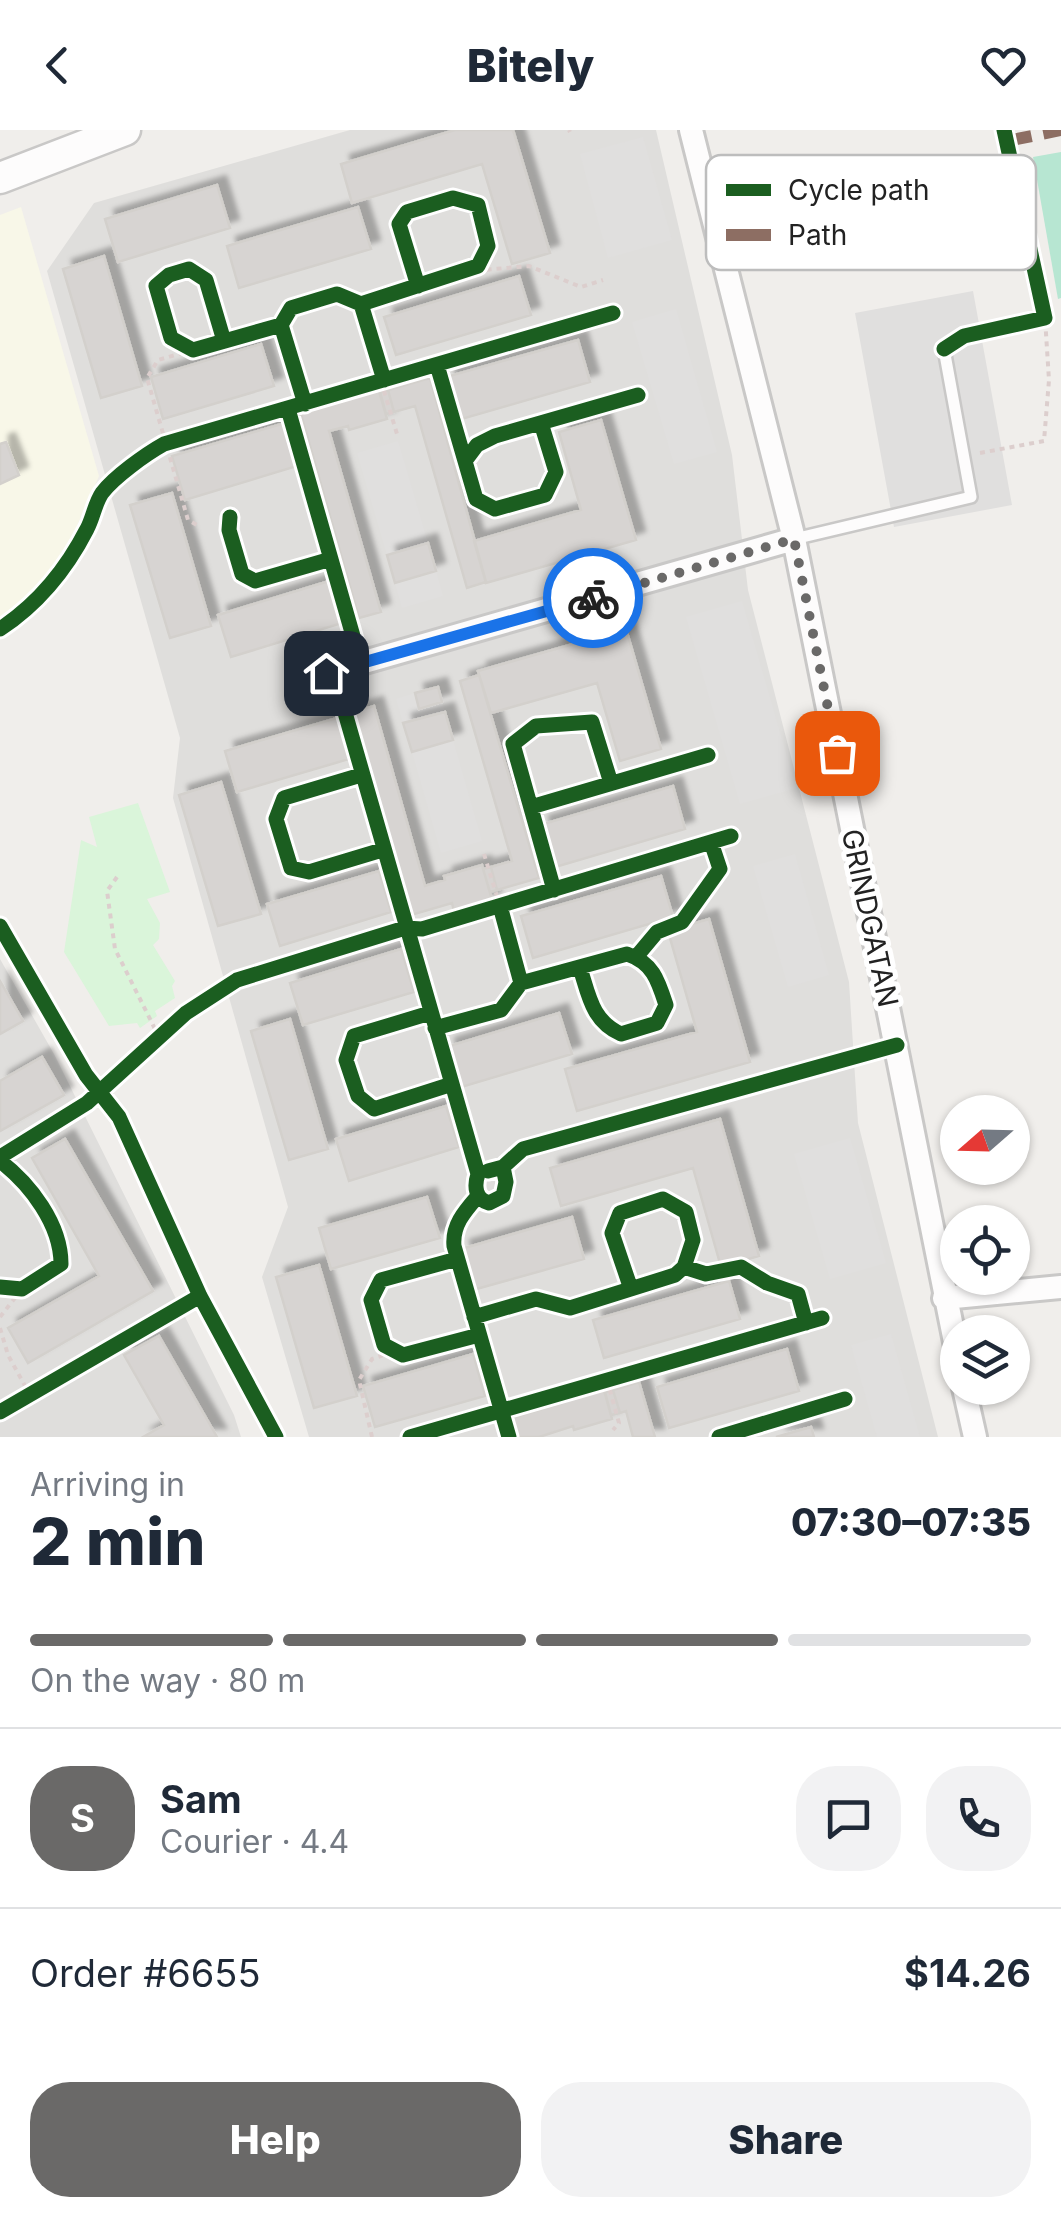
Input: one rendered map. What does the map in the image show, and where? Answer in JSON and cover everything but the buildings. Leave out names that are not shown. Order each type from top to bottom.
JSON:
[{"type":"street","name":"GRINDGATAN","points":[[691,130],[706,190]]},
{"type":"street","points":[[0,178],[113,132]]},
{"type":"street","name":"GRINDGATAN","points":[[726,270],[794,539],[948,1315]]},
{"type":"street","points":[[326,673],[794,539]]},
{"type":"street","points":[[944,1298],[1061,1287]]},
{"type":"street","points":[[968,1405],[975,1437]]},
{"type":"lane","points":[[794,539],[972,497],[944,349]]},
{"type":"path","points":[[470,269],[488,246]]},
{"type":"path","points":[[470,269],[529,266],[581,287],[603,280]]},
{"type":"path","points":[[966,456],[1044,441],[1049,380],[1037,320],[1042,300]]},
{"type":"path","points":[[171,338],[201,348]]},
{"type":"path","points":[[201,348],[158,360],[147,378],[188,520],[203,523]]},
{"type":"path","points":[[378,361],[396,434]]},
{"type":"path","points":[[362,387],[402,375]]},
{"type":"path","points":[[150,452],[183,439]]},
{"type":"path","points":[[484,854],[496,912],[518,900]]},
{"type":"path","points":[[117,877],[107,891],[115,949],[153,1043],[172,1025]]},
{"type":"path","points":[[0,1287],[28,1285]]},
{"type":"path","points":[[0,1316],[28,1285]]},
{"type":"path","points":[[0,1328],[8,1354],[32,1394]]},
{"type":"path","points":[[372,1437],[359,1380],[372,1359],[394,1350]]},
{"type":"path","points":[[589,1385],[614,1378],[619,1423],[613,1430]]},
{"type":"shaded area","points":[[350,130],[656,130],[732,455],[748,590],[849,982],[858,1123],[938,1437],[309,1437],[262,1277],[288,1207],[173,798],[180,738],[47,271],[94,203]]},
{"type":"shaded area","points":[[643,137],[672,240],[608,258],[580,154]]},
{"type":"shaded area","points":[[21,207],[99,476],[62,560],[12,611],[0,618],[0,215]]},
{"type":"shaded area","points":[[973,291],[1012,505],[894,527],[855,313]]},
{"type":"shaded area","points":[[676,309],[717,452],[674,464],[632,322]]},
{"type":"shaded area","points":[[398,441],[428,543],[387,555],[357,453]]},
{"type":"shaded area","points":[[436,571],[443,596],[402,608],[395,583]]},
{"type":"shaded area","points":[[742,601],[796,788],[740,804],[686,617]]},
{"type":"shaded area","points":[[415,693],[420,708],[442,702],[445,712],[403,723],[396,699]]},
{"type":"shaded area","points":[[453,740],[482,841],[441,853],[412,752]]},
{"type":"shaded area","points":[[795,854],[829,975],[788,987],[753,866]]},
{"type":"shaded area","points":[[0,959],[54,1054],[234,1415],[241,1437],[0,1437]]},
{"type":"shaded area","points":[[850,1138],[886,1263],[830,1279],[794,1154]]},
{"type":"shaded area","points":[[891,1334],[920,1437],[877,1437],[851,1345]]},
{"type":"green space","points":[[1061,152],[1058,299],[1036,174],[1036,156]]},
{"type":"green space","points":[[138,803],[170,892],[147,899],[160,923],[159,939],[153,945],[175,981],[175,998],[155,1011],[157,1016],[140,1028],[137,1023],[109,1026],[64,952],[81,840],[97,847],[89,817]]},
{"type":"marked path","points":[[1007,141],[1061,130]]},
{"type":"cycle path","points":[[1004,130],[1009,155]]},
{"type":"cycle path","points":[[361,304],[478,266],[488,246],[478,205],[453,198],[407,212],[399,224],[418,286]]},
{"type":"cycle path","points":[[224,341],[206,280],[189,269],[169,275],[156,286],[171,338],[193,350],[281,325]]},
{"type":"cycle path","points":[[944,349],[964,336],[1045,318],[1035,270]]},
{"type":"cycle path","points":[[305,404],[281,325],[291,308],[337,294],[361,304],[384,380]]},
{"type":"cycle path","points":[[0,629],[27,609],[60,572],[79,544],[107,487],[164,444],[613,313]]},
{"type":"cycle path","points":[[437,365],[476,499],[495,509],[545,495],[556,472],[541,423]]},
{"type":"cycle path","points":[[465,461],[477,445],[495,436],[638,395]]},
{"type":"cycle path","points":[[288,409],[361,664]]},
{"type":"cycle path","points":[[230,517],[229,530],[242,574],[255,581],[331,559]]},
{"type":"cycle path","points":[[333,671],[478,1174],[477,1192],[484,1201],[489,1203],[503,1196],[503,1167]]},
{"type":"cycle path","points":[[554,890],[513,744],[536,726],[592,722],[611,783]]},
{"type":"cycle path","points":[[531,807],[708,755]]},
{"type":"cycle path","points":[[361,775],[284,798],[276,819],[291,868],[309,872],[382,850]]},
{"type":"cycle path","points":[[0,1157],[87,1103],[186,1013],[237,980],[731,836]]},
{"type":"cycle path","points":[[636,957],[657,932],[682,922],[720,869],[711,842]]},
{"type":"cycle path","points":[[435,1028],[501,1010],[521,983],[500,906]]},
{"type":"cycle path","points":[[0,926],[86,1075],[119,1117],[200,1296],[276,1437]]},
{"type":"cycle path","points":[[521,983],[627,954],[643,962],[657,980],[666,1005],[657,1023],[621,1034],[611,1029],[593,1007],[580,968]]},
{"type":"cycle path","points":[[430,1013],[354,1036],[346,1060],[358,1096],[374,1109],[452,1084]]},
{"type":"cycle path","points":[[488,1171],[503,1167],[523,1149],[897,1045]]},
{"type":"cycle path","points":[[0,1161],[42,1206],[56,1234],[61,1264],[22,1289],[0,1287]]},
{"type":"cycle path","points":[[478,1196],[457,1225],[454,1246],[509,1437]]},
{"type":"cycle path","points":[[474,1317],[536,1299],[570,1308],[675,1275],[684,1267],[693,1240],[686,1212],[663,1199],[620,1213],[612,1233],[631,1289]]},
{"type":"cycle path","points":[[457,1259],[381,1280],[371,1300],[384,1345],[403,1355],[479,1335]]},
{"type":"cycle path","points":[[684,1267],[706,1274],[741,1267],[767,1283],[798,1294],[806,1323]]},
{"type":"cycle path","points":[[0,1412],[200,1296]]},
{"type":"cycle path","points":[[410,1437],[822,1318]]},
{"type":"cycle path","points":[[719,1437],[845,1399]]},
{"type":"way so far","points":[[593,598],[794,539],[837,753]]},
{"type":"route","points":[[326,673],[593,598]]}]
